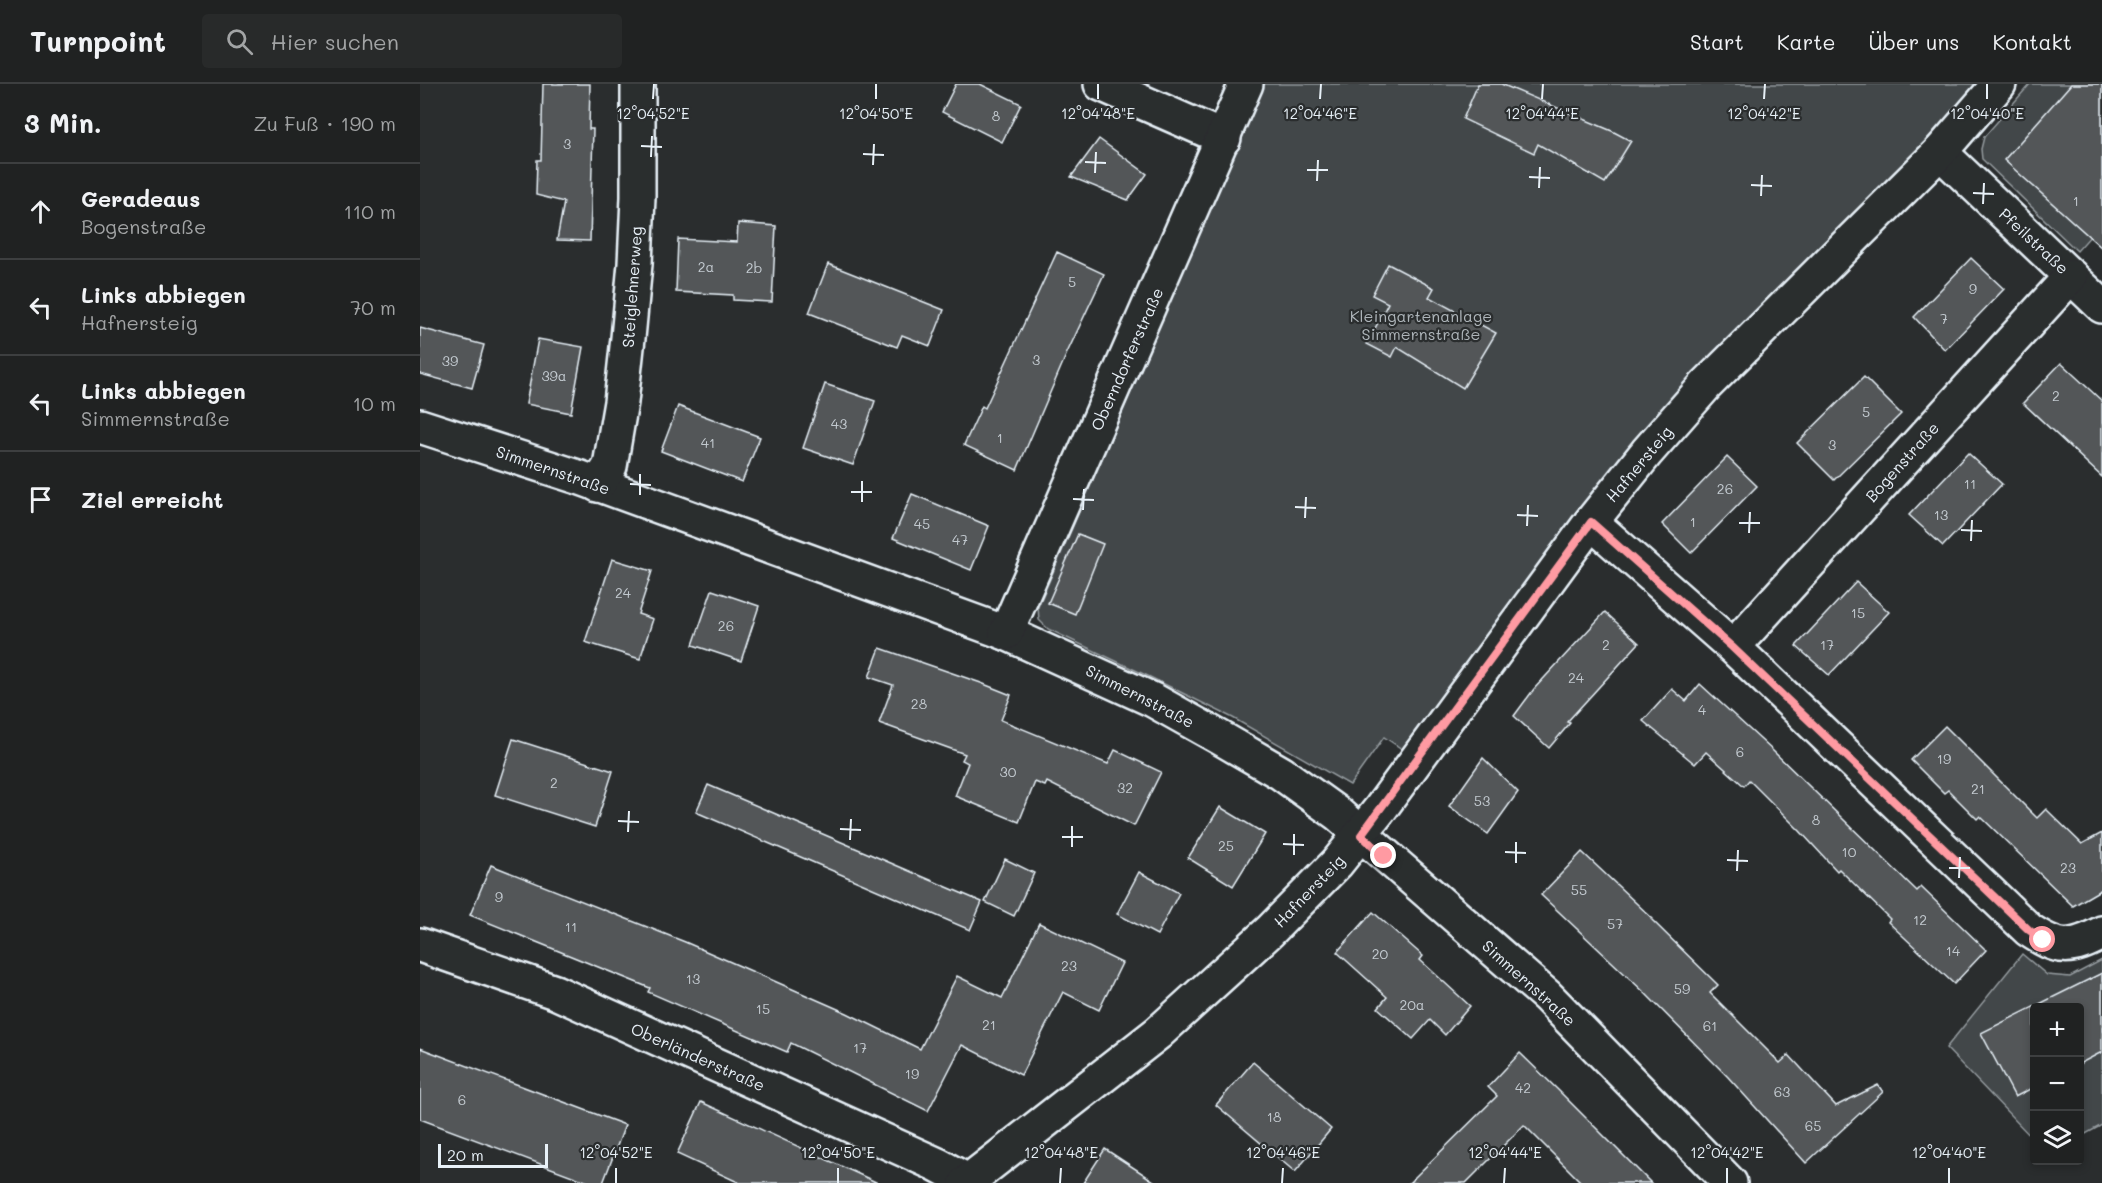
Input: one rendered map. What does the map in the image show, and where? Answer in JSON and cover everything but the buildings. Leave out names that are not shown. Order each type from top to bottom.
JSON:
[{"type":"street","name":"Steiglehnerweg","points":[[598,485],[610,466],[621,402],[628,338],[638,197],[638,84]]},
{"type":"street","points":[[1101,84],[1224,138]]},
{"type":"street","name":"Oberndorferstraße","points":[[1006,633],[1246,84]]},
{"type":"street","name":"Hafnersteig","points":[[968,1182],[1158,1032],[1270,931],[1337,863],[1361,835],[1591,522],[1647,452],[1706,385],[1940,152],[1999,84]]},
{"type":"street","name":"Pfeilstraße","points":[[1940,152],[2102,306]]},
{"type":"street","name":"Bogenstraße","points":[[1732,647],[2072,276]]},
{"type":"street","name":"Simmernstraße","points":[[420,426],[598,485],[1006,633],[1153,700],[1219,737],[1281,773],[1338,814],[1547,996],[1730,1183]]},
{"type":"street","points":[[1591,522],[1732,647],[2029,930],[2043,940],[2065,947],[2083,943],[2102,933]]},
{"type":"street","name":"Oberländerstraße","points":[[420,945],[555,992],[938,1165],[968,1182]]},
{"type":"green space","name":"Kleingartenanlage Simmernstraße","points":[[1264,84],[1978,84],[1929,142],[1636,438],[1577,513],[1402,749],[1384,737],[1350,785],[1233,718],[1048,629],[1039,620],[1038,607]]},
{"type":"green space","points":[[2030,84],[2102,84],[2102,198],[2094,232],[2077,251],[1982,159],[1981,149],[1984,137]]},
{"type":"green space","points":[[2022,954],[2047,975],[2070,977],[2102,960],[2102,1125],[2084,1135],[2084,1003],[2030,1003],[2030,1136],[1946,1048]]},
{"type":"route","points":[[1384,856],[1361,835],[1591,522],[1732,647],[2029,930],[2043,940]]}]
